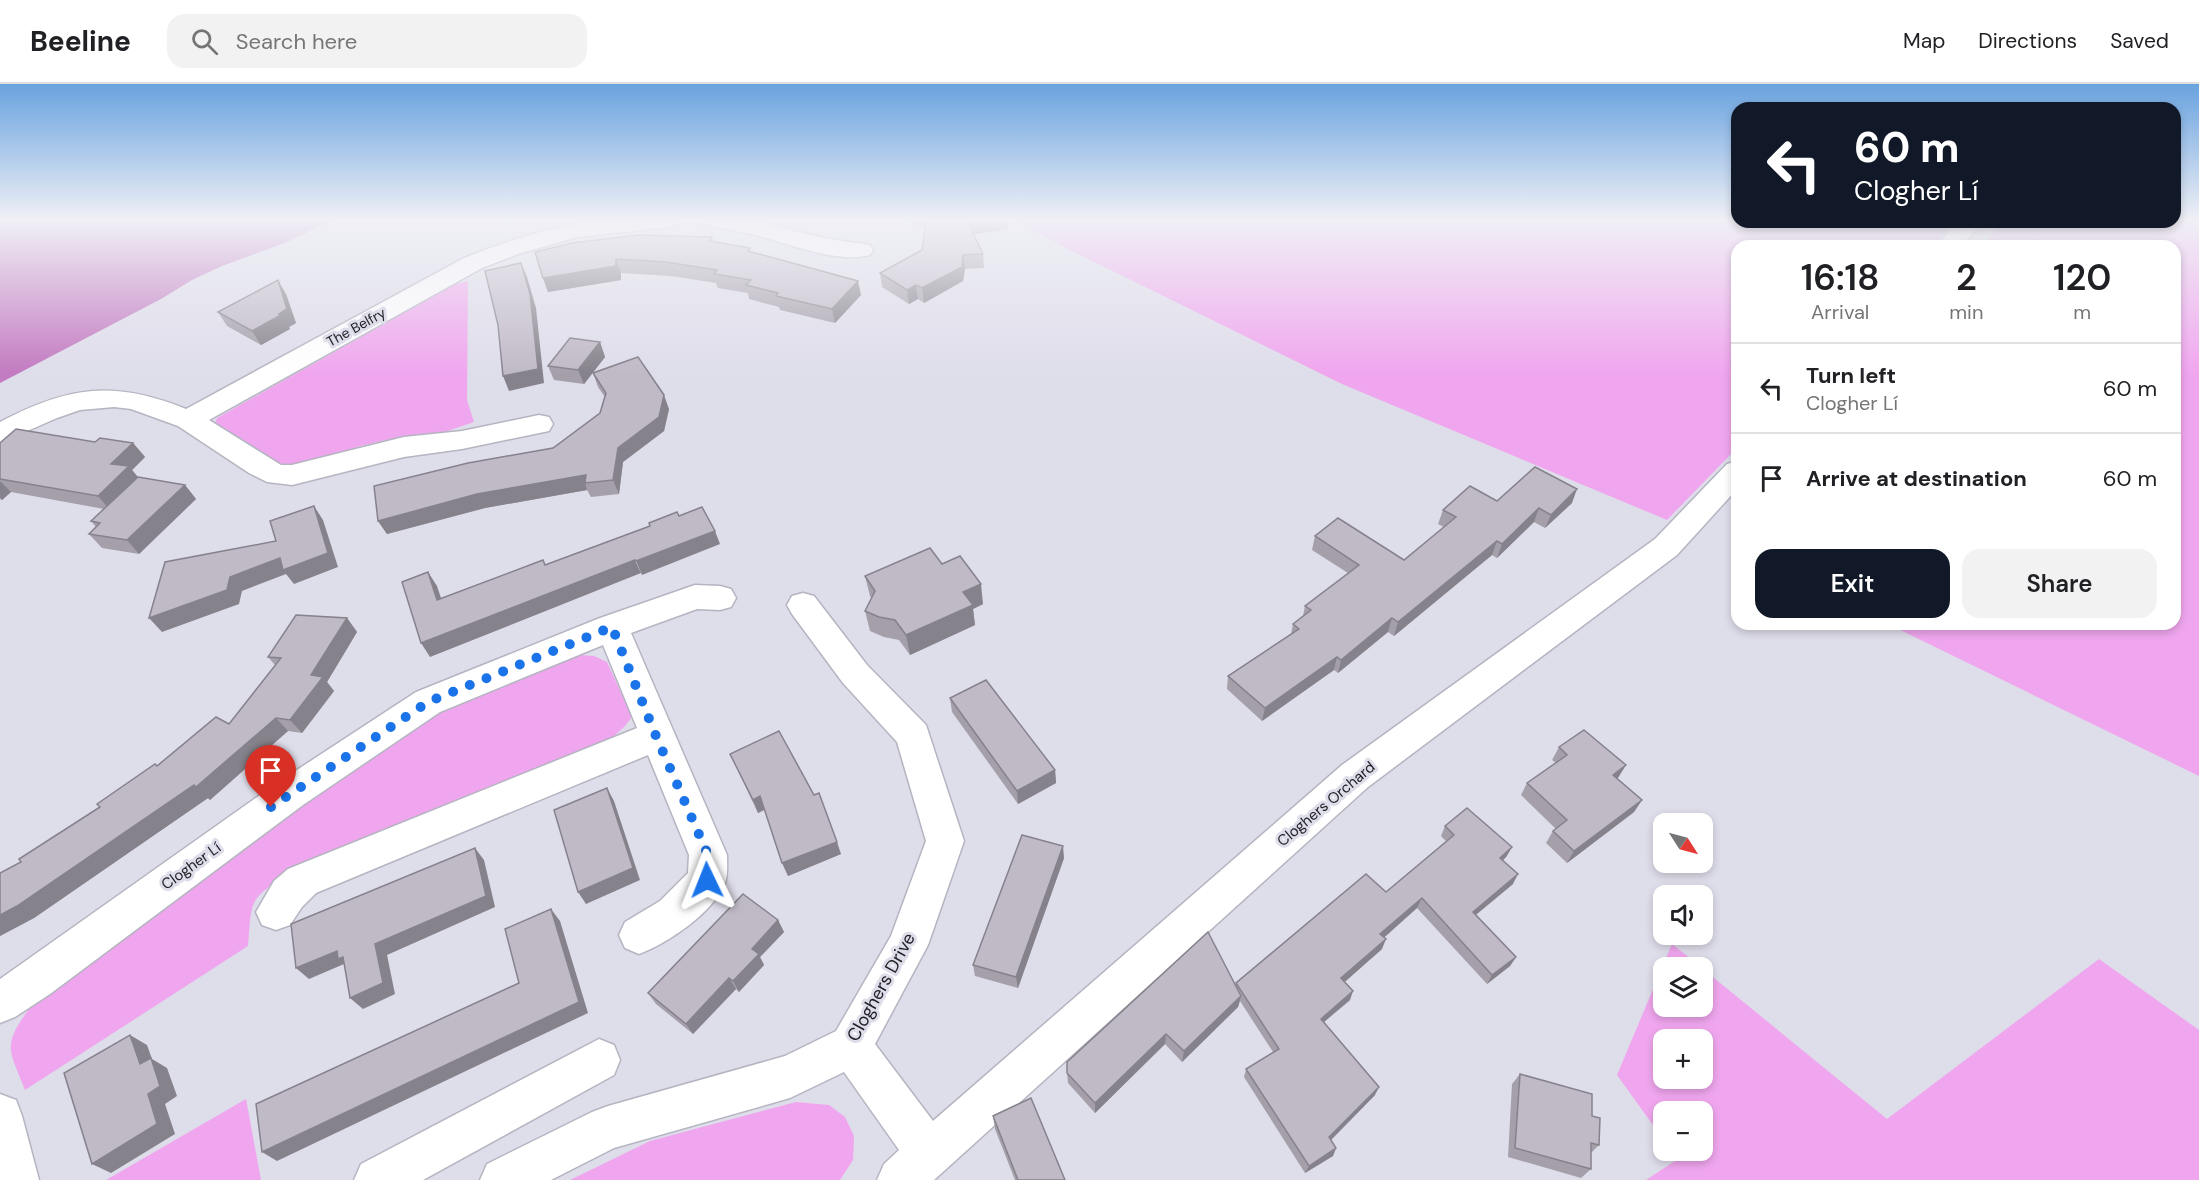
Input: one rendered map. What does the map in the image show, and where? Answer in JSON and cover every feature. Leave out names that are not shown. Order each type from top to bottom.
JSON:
[{"type":"street","name":"The Belfry","points":[[188,420],[458,271]]},
{"type":"street","points":[[0,434],[43,412],[77,401],[108,397],[134,401],[188,420],[259,466],[277,475],[292,475],[404,447],[462,440],[539,424]]},
{"type":"street","name":"Cloghers Orchard","points":[[914,1167],[1355,776],[1666,547],[1731,477]]},
{"type":"street","name":"Clogher Lí","points":[[0,1003],[35,980],[290,794],[428,702],[612,627],[695,597],[720,598]]},
{"type":"street","name":"Cloghers Drive","points":[[503,1180],[608,1128],[790,1076],[851,1046],[908,945],[945,841],[913,735],[855,674],[803,605]]},
{"type":"street","points":[[612,627],[708,855],[707,880],[675,914],[639,935]]},
{"type":"street","points":[[276,912],[288,894],[302,881],[656,736]]},
{"type":"street","points":[[851,1046],[914,1167]]},
{"type":"street","points":[[377,1180],[599,1060]]},
{"type":"street","points":[[0,1116],[10,1176]]},
{"type":"shaded area","points":[[0,271],[211,271],[161,299],[0,383]]},
{"type":"shaded area","points":[[1113,271],[1731,271],[1731,454],[1667,520],[1342,384]]},
{"type":"shaded area","points":[[2181,271],[2199,271],[2199,776],[1900,630],[2181,630]]},
{"type":"shaded area","points":[[468,281],[467,400],[474,422],[436,435],[395,438],[360,446],[321,461],[283,468],[215,423],[217,418],[453,285]]},
{"type":"shaded area","points":[[580,655],[594,656],[607,662],[632,717],[611,739],[288,875],[265,890],[254,903],[248,946],[25,1090],[12,1057],[11,1041],[29,1009],[356,766],[424,719],[562,660]]},
{"type":"shaded area","points":[[1673,945],[1688,957],[1667,957]]},
{"type":"shaded area","points":[[2099,959],[2199,1030],[2199,1180],[1646,1180],[1675,1161],[1713,1161],[1713,1101],[1653,1101],[1653,1125],[1617,1075],[1653,989],[1653,1017],[1713,1017],[1713,977],[1887,1119]]},
{"type":"shaded area","points":[[246,1099],[261,1180],[106,1180]]},
{"type":"shaded area","points":[[796,1102],[829,1105],[845,1117],[854,1136],[853,1160],[840,1180],[570,1180],[650,1141]]},
{"type":"building","points":[[485,271],[523,271],[530,294],[538,369],[503,376],[498,325]]},
{"type":"building","points":[[541,271],[585,271],[543,278]]},
{"type":"building","points":[[716,271],[822,271],[858,281],[832,309],[776,296],[778,293],[746,285],[751,280],[714,274]]},
{"type":"building","points":[[954,271],[922,288],[916,285],[907,290],[880,273]]},
{"type":"building","points":[[278,280],[287,309],[279,314],[281,315],[252,331],[218,312]]},
{"type":"building","points":[[570,338],[600,342],[578,370],[548,366]]},
{"type":"building","points":[[638,357],[664,395],[659,417],[618,448],[613,480],[585,483],[586,475],[477,494],[378,521],[374,486],[468,463],[553,448],[600,413],[606,393],[593,373]]},
{"type":"building","points":[[16,429],[95,442],[100,438],[133,443],[111,464],[129,466],[98,496],[0,479],[0,443]]},
{"type":"building","points":[[1535,467],[1577,489],[1551,515],[1539,508],[1502,544],[1497,541],[1398,622],[1392,618],[1341,660],[1337,657],[1265,708],[1228,676],[1299,629],[1293,624],[1311,610],[1305,606],[1359,565],[1315,536],[1338,518],[1404,560],[1456,517],[1443,510],[1470,486],[1497,501]]},
{"type":"building","points":[[138,477],[185,485],[127,540],[89,534],[100,523],[91,521]]},
{"type":"building","points":[[314,506],[328,553],[283,570],[280,558],[230,577],[227,590],[149,618],[165,562],[276,541],[270,521]]},
{"type":"building","points":[[702,507],[715,531],[421,643],[402,582],[428,572],[437,600],[543,560],[545,565],[650,526],[649,523],[677,512],[679,516]]},
{"type":"building","points":[[930,548],[942,564],[960,556],[981,584],[963,592],[973,605],[906,635],[895,620],[865,611],[875,591],[865,576]]},
{"type":"building","points":[[296,615],[347,618],[311,675],[323,677],[290,720],[276,718],[196,787],[194,785],[17,906],[0,915],[0,873],[21,862],[19,859],[100,807],[97,804],[155,764],[157,766],[216,717],[229,724],[281,658],[268,657]]},
{"type":"building","points":[[986,680],[1055,770],[1017,791],[950,698]]},
{"type":"building","points":[[1584,730],[1626,765],[1613,775],[1642,800],[1574,851],[1553,831],[1567,820],[1527,783],[1567,755],[1559,747]]},
{"type":"building","points":[[779,731],[814,795],[819,793],[837,842],[782,863],[760,796],[753,800],[730,754]]},
{"type":"building","points":[[607,788],[633,868],[578,892],[554,810]]},
{"type":"building","points":[[1467,808],[1512,847],[1500,858],[1518,874],[1473,912],[1516,957],[1492,975],[1422,898],[1380,934],[1386,939],[1341,978],[1353,991],[1321,1019],[1379,1087],[1329,1137],[1336,1148],[1309,1166],[1246,1069],[1279,1049],[1236,983],[1366,874],[1386,892],[1454,835],[1445,826]]},
{"type":"building","points":[[1022,835],[1063,846],[1016,977],[973,965]]},
{"type":"building","points":[[475,848],[486,896],[375,944],[383,983],[350,998],[343,957],[338,959],[337,951],[296,968],[291,924]]},
{"type":"building","points":[[743,894],[778,920],[752,949],[759,954],[733,981],[729,978],[686,1024],[648,993]]},
{"type":"building","points":[[551,909],[579,1002],[262,1152],[256,1104],[519,983],[505,929]]},
{"type":"building","points":[[1208,932],[1241,996],[1184,1051],[1166,1034],[1095,1103],[1067,1073],[1067,1062]]},
{"type":"building","points":[[130,1035],[140,1064],[151,1058],[160,1086],[148,1094],[157,1124],[92,1164],[64,1073]]},
{"type":"building","points":[[1520,1074],[1592,1094],[1592,1116],[1600,1118],[1599,1145],[1591,1143],[1591,1169],[1515,1148]]},
{"type":"building","points":[[1031,1098],[1065,1180],[1018,1180],[993,1116]]},
{"type":"route","points":[[271,807],[428,702],[612,627],[708,855],[707,880]]}]
